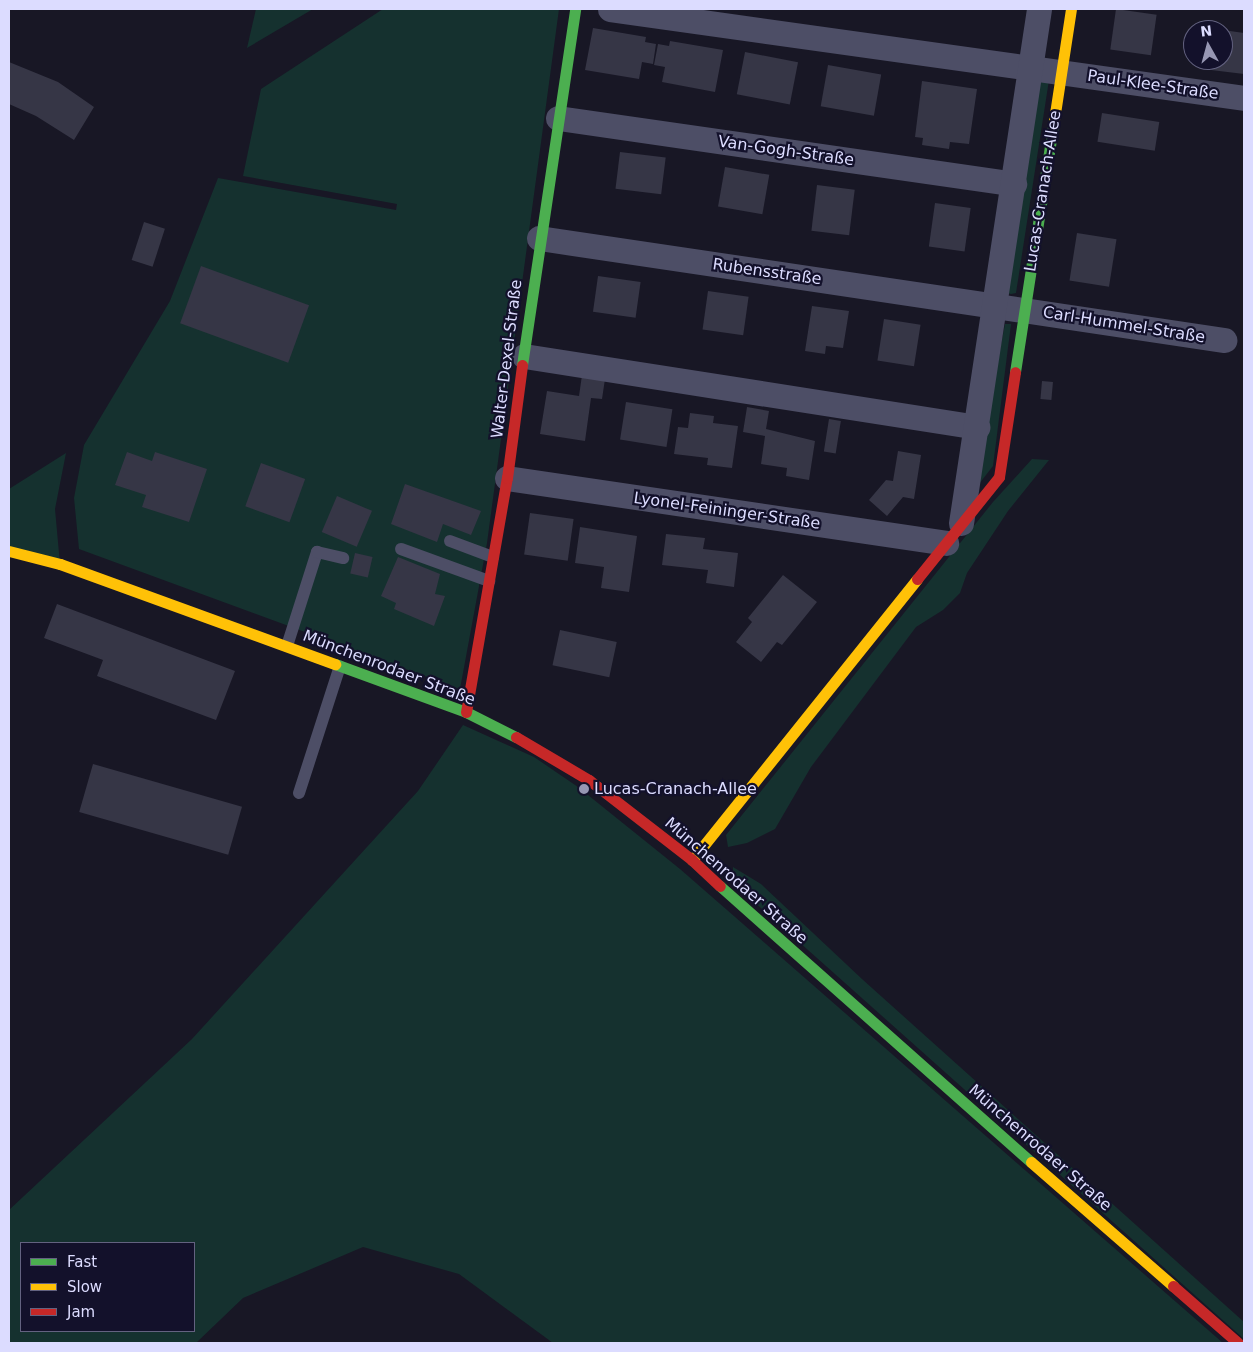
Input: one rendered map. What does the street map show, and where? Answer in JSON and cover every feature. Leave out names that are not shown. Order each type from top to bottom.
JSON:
[{"type":"street","name":"Walter-Dexel-Straße","points":[[466,712],[508,478],[539,238],[575,9]]},
{"type":"street","points":[[610,9],[1062,71]]},
{"type":"street","name":"Lucas-Cranach-Allee","points":[[961,523],[1014,184],[1039,9]]},
{"type":"street","name":"Lucas-Cranach-Allee","points":[[692,860],[999,477],[1071,9]]},
{"type":"street","name":"Paul-Klee-Straße","points":[[1062,71],[1244,98]]},
{"type":"street","name":"Van-Gogh-Straße","points":[[558,118],[1014,184]]},
{"type":"street","name":"Rubensstraße","points":[[539,238],[995,305]]},
{"type":"street","points":[[995,305],[1024,310]]},
{"type":"street","name":"Carl-Hummel-Straße","points":[[1024,310],[1224,340]]},
{"type":"street","points":[[524,356],[977,427]]},
{"type":"street","name":"Lyonel-Feininger-Straße","points":[[508,478],[946,543]]},
{"type":"street","name":"Münchenrodaer Straße","points":[[9,551],[60,564],[466,712],[539,748],[590,780],[692,860],[800,960],[1238,1343]]},
{"type":"lane","points":[[450,541],[493,557]]},
{"type":"lane","points":[[401,549],[489,581]]},
{"type":"lane","points":[[287,646],[317,552],[343,558]]},
{"type":"lane","points":[[300,793],[340,666]]},
{"type":"green space","points":[[256,9],[313,9],[247,48]]},
{"type":"green space","points":[[383,9],[559,9],[487,543],[460,689],[79,549],[74,498],[84,445],[170,301],[218,178],[396,210],[397,204],[243,176],[261,89]]},
{"type":"green space","points":[[1043,80],[1049,80],[1016,293],[1011,294],[1006,293],[1038,83]]},
{"type":"green space","points":[[1005,324],[1011,324],[993,466],[972,493]]},
{"type":"green space","points":[[66,453],[55,509],[60,564],[9,551],[9,489]]},
{"type":"green space","points":[[1032,459],[1049,460],[1008,511],[967,573],[960,593],[943,610],[916,627],[811,767],[775,829],[747,843],[728,847],[726,835],[993,502]]},
{"type":"green space","points":[[463,725],[534,757],[578,787],[680,869],[1223,1343],[553,1343],[459,1274],[363,1247],[243,1298],[196,1343],[9,1343],[9,1210],[192,1039],[418,791]]},
{"type":"green space","points":[[733,867],[761,884],[862,979],[1244,1322],[1244,1339],[733,883]]},
{"type":"building","points":[[1116,9],[1157,15],[1151,55],[1110,50]]},
{"type":"building","points":[[593,28],[646,37],[645,42],[656,44],[653,64],[642,62],[639,79],[585,70]]},
{"type":"building","points":[[1233,31],[1244,33],[1244,74],[1211,70],[1233,70]]},
{"type":"building","points":[[670,41],[723,50],[715,92],[662,82],[665,67],[654,65],[658,44],[669,46]]},
{"type":"building","points":[[745,52],[798,62],[790,105],[737,94]]},
{"type":"building","points":[[9,62],[58,82],[94,107],[74,140],[36,116],[9,104]]},
{"type":"building","points":[[828,65],[881,74],[874,116],[821,106]]},
{"type":"building","points":[[922,81],[977,89],[969,144],[950,142],[949,149],[922,145],[923,138],[915,137]]},
{"type":"building","points":[[1102,113],[1159,122],[1155,151],[1097,142]]},
{"type":"building","points":[[620,152],[666,158],[661,194],[615,189]]},
{"type":"building","points":[[725,167],[769,175],[762,214],[718,206]]},
{"type":"building","points":[[817,185],[855,190],[849,235],[811,231]]},
{"type":"building","points":[[935,203],[971,208],[965,252],[929,247]]},
{"type":"building","points":[[144,222],[165,229],[153,267],[132,260]]},
{"type":"building","points":[[1077,233],[1117,239],[1109,287],[1069,280]]},
{"type":"building","points":[[201,266],[309,305],[288,363],[180,323]]},
{"type":"building","points":[[598,276],[641,282],[636,318],[593,312]]},
{"type":"building","points":[[708,291],[749,297],[743,335],[703,330]]},
{"type":"building","points":[[812,306],[849,311],[843,348],[826,346],[825,354],[805,351]]},
{"type":"building","points":[[884,319],[921,325],[914,366],[877,360]]},
{"type":"building","points":[[582,375],[605,379],[602,399],[591,398],[585,441],[540,434],[547,391],[579,396]]},
{"type":"building","points":[[1042,381],[1053,382],[1051,400],[1040,399]]},
{"type":"building","points":[[626,402],[672,409],[666,447],[620,440]]},
{"type":"building","points":[[747,407],[769,411],[766,429],[815,441],[809,480],[786,476],[787,468],[761,464],[765,436],[743,432]]},
{"type":"building","points":[[690,413],[714,416],[713,423],[738,426],[732,468],[707,465],[708,458],[674,454],[678,427],[688,428]]},
{"type":"building","points":[[829,419],[841,421],[836,453],[824,452]]},
{"type":"building","points":[[898,451],[921,455],[914,499],[903,497],[887,516],[869,500],[886,480],[893,481]]},
{"type":"building","points":[[127,452],[152,461],[155,452],[207,469],[189,522],[142,507],[146,495],[115,485]]},
{"type":"building","points":[[261,463],[305,479],[289,522],[245,506]]},
{"type":"building","points":[[405,484],[481,511],[471,535],[443,524],[437,542],[391,524]]},
{"type":"building","points":[[337,496],[372,511],[357,547],[322,532]]},
{"type":"building","points":[[530,513],[574,519],[568,561],[524,555]]},
{"type":"building","points":[[580,527],[637,536],[629,592],[601,588],[604,567],[575,563]]},
{"type":"building","points":[[666,534],[705,538],[703,549],[738,553],[734,587],[706,583],[708,570],[662,565]]},
{"type":"building","points":[[355,553],[373,557],[368,578],[350,573]]},
{"type":"building","points":[[398,557],[440,574],[435,594],[445,596],[434,626],[394,609],[396,603],[381,596]]},
{"type":"building","points":[[783,575],[817,602],[782,645],[777,642],[761,662],[736,642],[752,622],[748,618]]},
{"type":"building","points":[[57,604],[235,671],[216,720],[97,676],[103,660],[44,638]]},
{"type":"building","points":[[560,630],[617,642],[609,677],[553,665]]},
{"type":"building","points":[[93,764],[242,807],[228,855],[79,812]]},
{"type":"traffic: fast","points":[[522,365],[575,9]]},
{"type":"traffic: fast","points":[[1015,372],[1054,120]]},
{"type":"traffic: fast","points":[[335,664],[466,712],[516,737]]},
{"type":"traffic: fast","points":[[720,886],[1031,1162]]},
{"type":"traffic: slow","points":[[1054,120],[1071,9]]},
{"type":"traffic: slow","points":[[9,551],[60,564],[335,664]]},
{"type":"traffic: slow","points":[[692,860],[917,579]]},
{"type":"traffic: slow","points":[[1031,1162],[1173,1286]]},
{"type":"traffic: jam","points":[[466,712],[507,478],[522,365]]},
{"type":"traffic: jam","points":[[917,579],[999,477],[1015,372]]},
{"type":"traffic: jam","points":[[516,737],[589,780],[692,860],[720,886]]},
{"type":"traffic: jam","points":[[1173,1286],[1238,1343]]},
{"type":"place","name":"Lucas-Cranach-Allee","points":[[584,789]]}]
